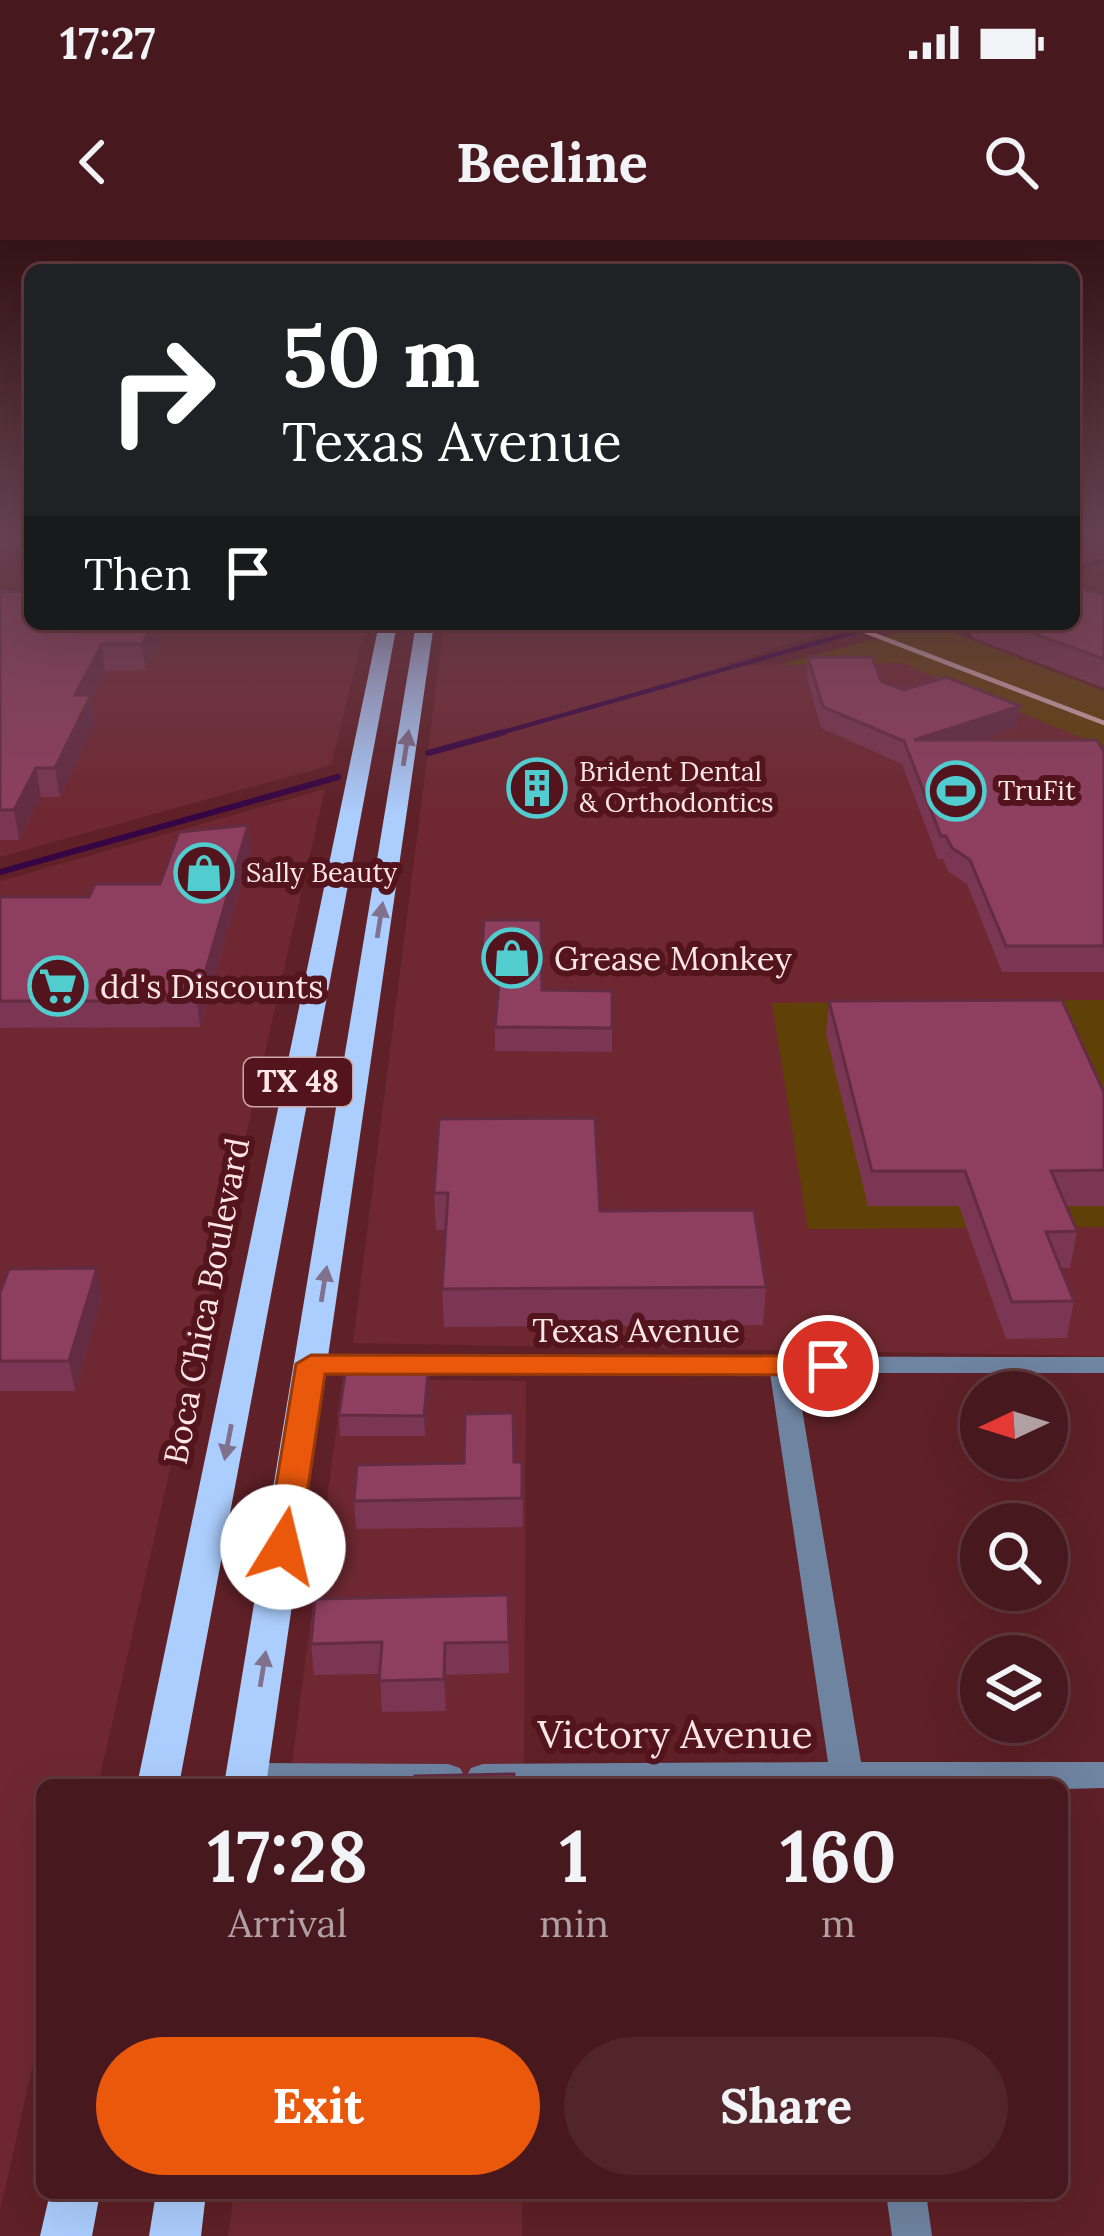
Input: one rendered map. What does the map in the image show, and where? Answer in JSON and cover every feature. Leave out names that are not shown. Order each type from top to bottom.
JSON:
[{"type":"main road","name":"Boca Chica Boulevard","points":[[159,1779],[387,630]]},
{"type":"main road","name":"TX 48","points":[[246,1779],[424,630]]},
{"type":"main road","points":[[66,2236],[73,2199]]},
{"type":"main road","points":[[175,2236],[181,2199]]},
{"type":"street","name":"Texas Avenue","points":[[311,1364],[1104,1364]]},
{"type":"street","points":[[782,1366],[847,1779]]},
{"type":"street","name":"Victory Avenue","points":[[890,1779],[1104,1774]]},
{"type":"street","points":[[907,2199],[912,2236]]},
{"type":"shaded area","points":[[0,628],[365,630],[331,765],[0,857]]},
{"type":"shaded area","points":[[443,630],[835,630],[722,665],[902,663],[1104,742],[1104,1356],[353,1343]]},
{"type":"shaded area","points":[[909,630],[946,630],[1104,691],[1104,747],[902,663],[778,665]]},
{"type":"shaded area","points":[[325,789],[99,1779],[36,1779],[36,2052],[0,2211],[0,881]]},
{"type":"shaded area","points":[[1104,1000],[1104,1227],[808,1229],[772,1003]]},
{"type":"shaded area","points":[[343,1379],[526,1381],[524,1779],[290,1779]]},
{"type":"shaded area","points":[[233,2199],[522,2199],[522,2236],[228,2236]]},
{"type":"building","points":[[0,628],[150,630],[142,644],[102,644],[75,695],[91,695],[55,768],[36,768],[14,810],[0,810]]},
{"type":"building","points":[[1104,628],[1104,659],[1024,630]]},
{"type":"building","points":[[808,657],[872,657],[881,681],[904,690],[946,677],[1020,706],[914,740],[1097,740],[1104,752],[1104,946],[1006,946],[970,860],[941,836],[904,741],[823,707]]},
{"type":"building","points":[[248,825],[197,1001],[0,1001],[0,897],[89,897],[95,884],[160,884],[179,832]]},
{"type":"building","points":[[484,920],[541,920],[542,990],[612,991],[612,1028],[495,1027],[502,950],[482,950]]},
{"type":"building","points":[[1062,1000],[1104,1093],[1104,1170],[1051,1171],[1077,1231],[1046,1232],[1074,1301],[1012,1302],[965,1171],[872,1171],[829,1001]]},
{"type":"building","points":[[595,1118],[600,1211],[754,1210],[766,1287],[442,1289],[448,1193],[434,1193],[439,1119]]},
{"type":"building","points":[[97,1268],[69,1361],[0,1361],[0,1293],[9,1269]]},
{"type":"building","points":[[345,1374],[428,1374],[424,1416],[339,1415]]},
{"type":"building","points":[[513,1413],[514,1462],[522,1462],[522,1498],[354,1501],[357,1465],[464,1463],[465,1414]]},
{"type":"building","points":[[508,1595],[509,1642],[445,1643],[444,1679],[379,1681],[382,1642],[311,1644],[315,1599]]},
{"type":"building","points":[[514,1774],[514,1779],[415,1779]]},
{"type":"waterway","points":[[493,735],[862,630]]},
{"type":"waterway","points":[[428,753],[504,732]]},
{"type":"waterway","points":[[0,872],[338,777]]},
{"type":"railway","points":[[862,630],[1104,723]]},
{"type":"place","name":"Brident Dental & Orthodontics","points":[[537,788]]},
{"type":"place","name":"TruFit","points":[[956,791]]},
{"type":"place","name":"Sally Beauty","points":[[204,873]]},
{"type":"place","name":"Grease Monkey","points":[[512,958]]},
{"type":"place","name":"dd's Discounts","points":[[58,986]]},
{"type":"route","points":[[283,1547],[311,1364],[828,1366]]}]
